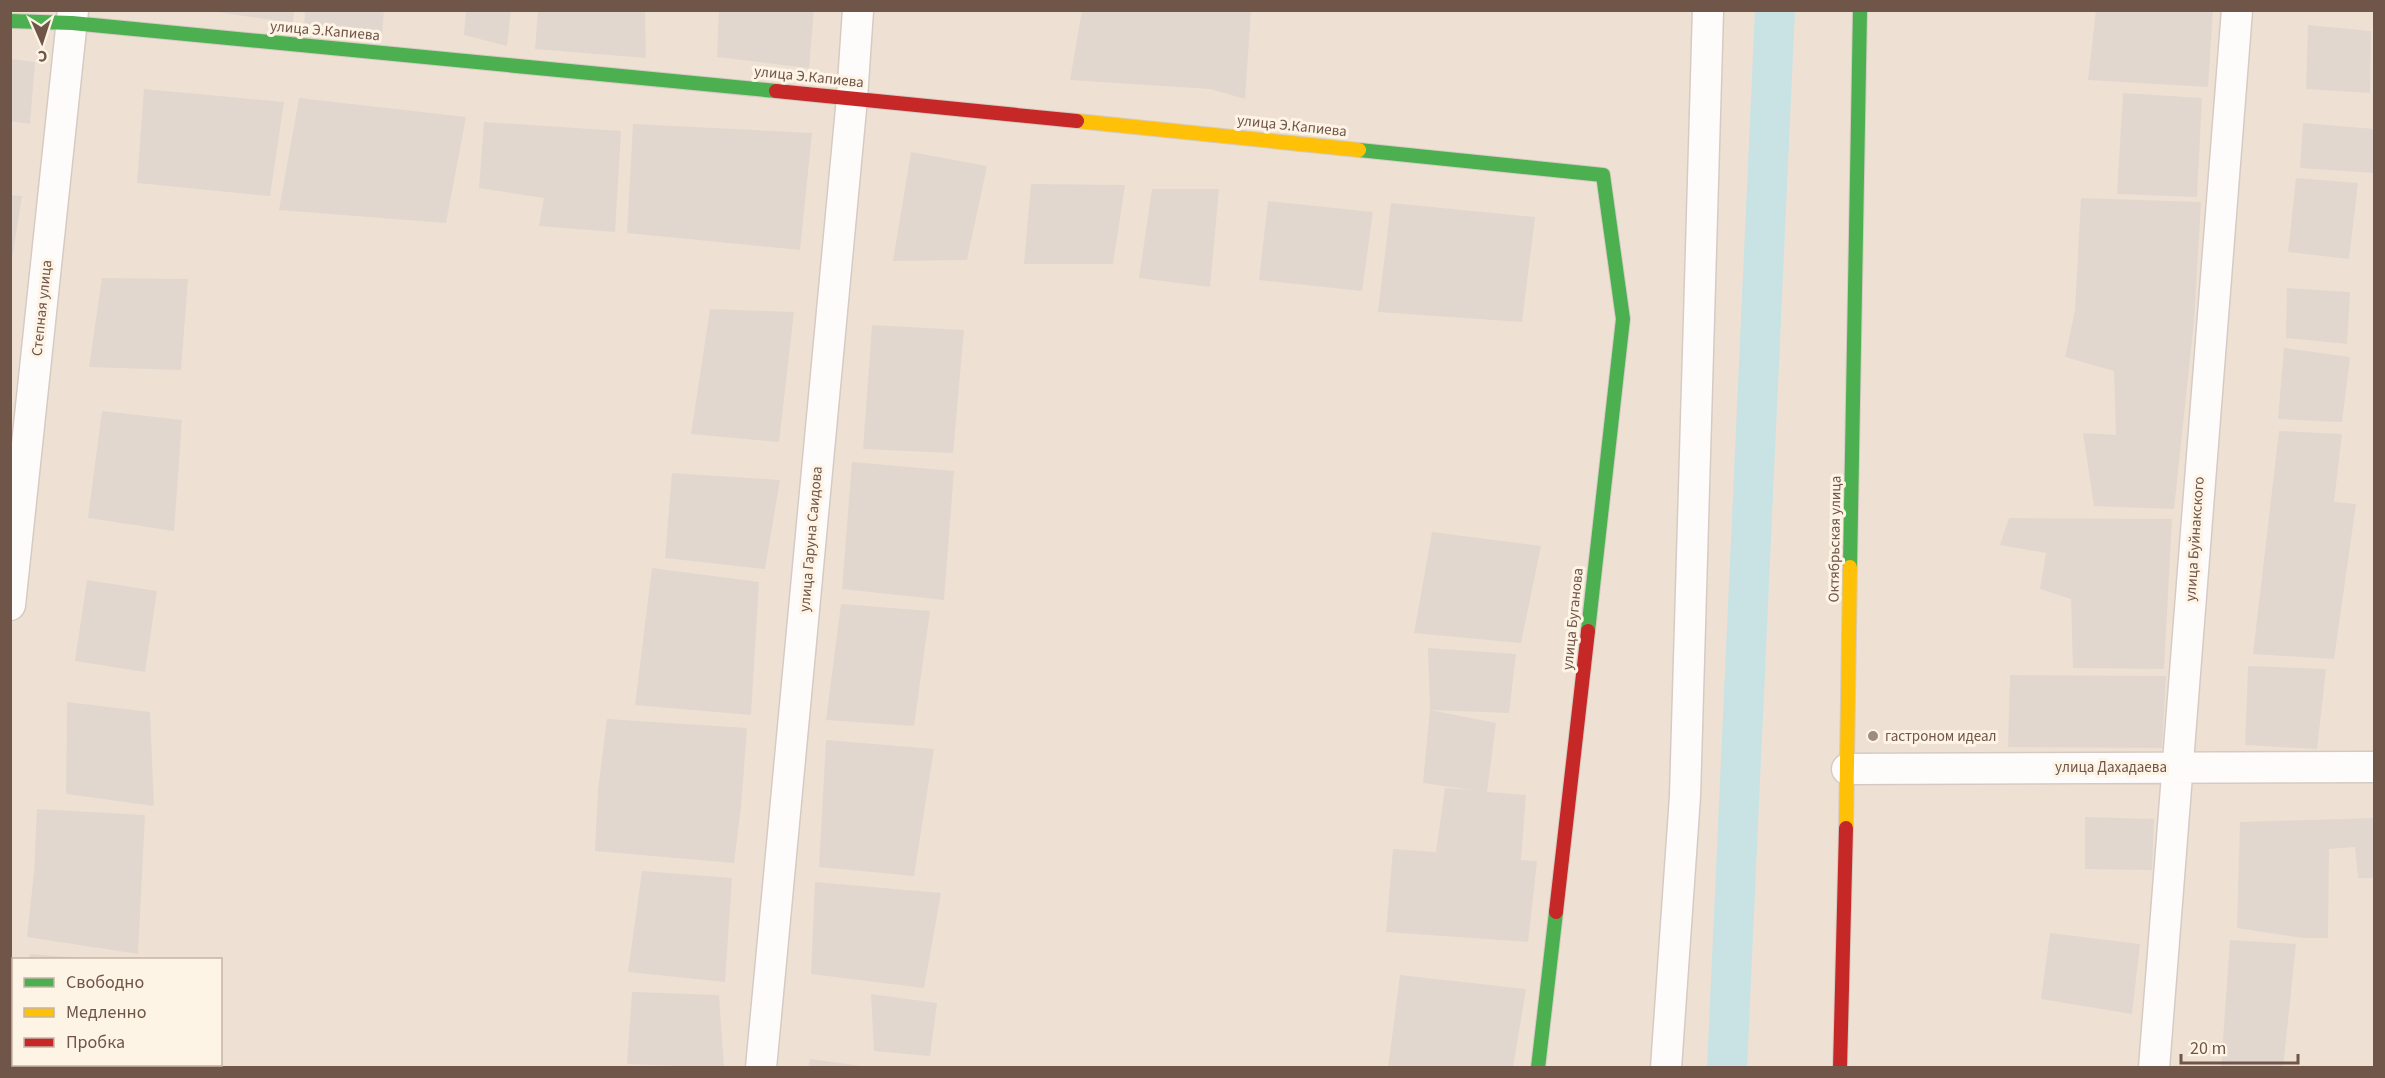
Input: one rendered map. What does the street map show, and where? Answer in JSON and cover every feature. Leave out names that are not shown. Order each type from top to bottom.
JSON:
[{"type":"street","name":"улица Гаруна Саидова","points":[[761,1068],[852,98],[858,10]]},
{"type":"street","points":[[1666,1068],[1685,796],[1708,10]]},
{"type":"street","name":"Октябрьская улица","points":[[1840,1068],[1860,10]]},
{"type":"street","name":"улица Буйнакского","points":[[2154,1068],[2237,10]]},
{"type":"street","name":"улица Э.Капиева","points":[[10,21],[73,17],[1603,175]]},
{"type":"street","name":"Степная улица","points":[[10,605],[73,17]]},
{"type":"street","name":"улица Буганова","points":[[1538,1068],[1623,319],[1603,175]]},
{"type":"street","name":"улица Дахадаева","points":[[1847,769],[2374,767]]},
{"type":"shaded area","points":[[10,11],[2374,11],[2374,1067],[11,1067]]},
{"type":"building","points":[[217,10],[294,10],[293,23],[217,12]]},
{"type":"building","points":[[305,10],[384,10],[382,35],[304,27]]},
{"type":"building","points":[[466,10],[511,10],[507,46],[464,35]]},
{"type":"building","points":[[538,10],[645,10],[646,58],[535,49]]},
{"type":"building","points":[[719,10],[814,10],[809,68],[717,57]]},
{"type":"building","points":[[1082,10],[1251,10],[1245,99],[1210,89],[1070,80]]},
{"type":"building","points":[[2096,10],[2213,10],[2208,87],[2088,80]]},
{"type":"building","points":[[2308,25],[2371,31],[2370,93],[2306,89]]},
{"type":"building","points":[[10,59],[35,62],[30,124],[10,121]]},
{"type":"building","points":[[144,89],[284,102],[270,196],[137,183]]},
{"type":"building","points":[[2123,93],[2202,98],[2197,197],[2117,194]]},
{"type":"building","points":[[299,98],[466,117],[446,223],[279,210]]},
{"type":"building","points":[[484,122],[621,131],[615,232],[539,226],[544,198],[479,188]]},
{"type":"building","points":[[2303,123],[2374,129],[2374,173],[2300,168]]},
{"type":"building","points":[[633,124],[812,133],[800,250],[627,233]]},
{"type":"building","points":[[911,152],[987,166],[967,260],[893,261]]},
{"type":"building","points":[[2296,178],[2358,183],[2349,259],[2288,252]]},
{"type":"building","points":[[1031,184],[1125,185],[1113,264],[1024,264]]},
{"type":"building","points":[[1152,189],[1219,189],[1210,287],[1139,278]]},
{"type":"building","points":[[10,195],[22,196],[12,259],[10,259]]},
{"type":"building","points":[[2081,198],[2201,202],[2194,321],[2174,509],[2094,506],[2083,433],[2116,435],[2114,371],[2065,357],[2075,310]]},
{"type":"building","points":[[1268,201],[1373,212],[1362,291],[1259,280]]},
{"type":"building","points":[[1391,203],[1535,217],[1522,322],[1378,312]]},
{"type":"building","points":[[102,278],[188,279],[181,370],[89,367]]},
{"type":"building","points":[[2287,288],[2350,292],[2347,344],[2286,338]]},
{"type":"building","points":[[710,309],[794,312],[779,442],[691,434]]},
{"type":"building","points":[[872,325],[964,330],[953,453],[863,449]]},
{"type":"building","points":[[2284,348],[2350,357],[2342,422],[2278,419]]},
{"type":"building","points":[[102,411],[182,420],[174,531],[88,518]]},
{"type":"building","points":[[2279,431],[2342,434],[2334,502],[2356,504],[2334,659],[2253,654]]},
{"type":"building","points":[[852,462],[954,471],[944,600],[842,589]]},
{"type":"building","points":[[672,473],[780,480],[765,569],[665,558]]},
{"type":"building","points":[[2009,518],[2172,519],[2164,669],[2073,668],[2071,599],[2040,589],[2046,553],[2000,545]]},
{"type":"building","points":[[1432,532],[1541,546],[1521,643],[1414,633]]},
{"type":"building","points":[[652,568],[759,582],[751,715],[635,705]]},
{"type":"building","points":[[87,580],[157,591],[145,672],[75,661]]},
{"type":"building","points":[[841,604],[930,611],[914,726],[826,720]]},
{"type":"building","points":[[1428,648],[1516,654],[1509,713],[1430,710]]},
{"type":"building","points":[[2248,666],[2326,669],[2317,749],[2245,745]]},
{"type":"building","points":[[2010,675],[2166,676],[2162,748],[2008,747]]},
{"type":"building","points":[[67,702],[150,712],[154,806],[66,794]]},
{"type":"building","points":[[1430,710],[1496,723],[1487,792],[1526,795],[1521,860],[1537,861],[1528,942],[1386,932],[1393,849],[1436,852],[1445,788],[1472,790],[1423,783]]},
{"type":"building","points":[[607,719],[747,728],[734,863],[595,851],[598,789]]},
{"type":"building","points":[[826,740],[934,749],[914,876],[819,867]]},
{"type":"building","points":[[37,809],[145,815],[138,954],[27,937],[34,872]]},
{"type":"building","points":[[2085,817],[2154,819],[2152,870],[2085,869]]},
{"type":"building","points":[[2374,818],[2374,878],[2358,878],[2355,847],[2329,849],[2328,938],[2303,938],[2237,928],[2240,822]]},
{"type":"building","points":[[642,871],[732,878],[725,982],[628,972]]},
{"type":"building","points":[[815,882],[941,893],[924,988],[811,974]]},
{"type":"building","points":[[2050,933],[2140,944],[2132,1014],[2041,999]]},
{"type":"building","points":[[2230,940],[2296,944],[2283,1068],[2221,1068]]},
{"type":"building","points":[[30,954],[80,958],[29,958]]},
{"type":"building","points":[[1400,975],[1526,989],[1513,1068],[1388,1068]]},
{"type":"building","points":[[632,992],[719,995],[724,1068],[627,1064]]},
{"type":"building","points":[[871,994],[937,1003],[930,1056],[874,1051]]},
{"type":"building","points":[[810,1059],[862,1066],[862,1068],[808,1068]]},
{"type":"building","points":[[20,1066],[114,1066],[113,1068],[20,1068]]},
{"type":"waterway","points":[[1727,1068],[1775,10]]},
{"type":"traffic: fast","points":[[1850,567],[1860,10]]},
{"type":"traffic: fast","points":[[10,21],[72,23],[776,91]]},
{"type":"traffic: fast","points":[[1359,150],[1603,175],[1623,319],[1588,631]]},
{"type":"traffic: fast","points":[[1538,1068],[1556,912]]},
{"type":"traffic: slow","points":[[1077,121],[1359,150]]},
{"type":"traffic: slow","points":[[1846,828],[1850,567]]},
{"type":"traffic: jam","points":[[776,91],[1077,121]]},
{"type":"traffic: jam","points":[[1556,912],[1588,631]]},
{"type":"traffic: jam","points":[[1840,1068],[1846,828]]},
{"type":"place","name":"гастроном идеал","points":[[1873,736]]}]
